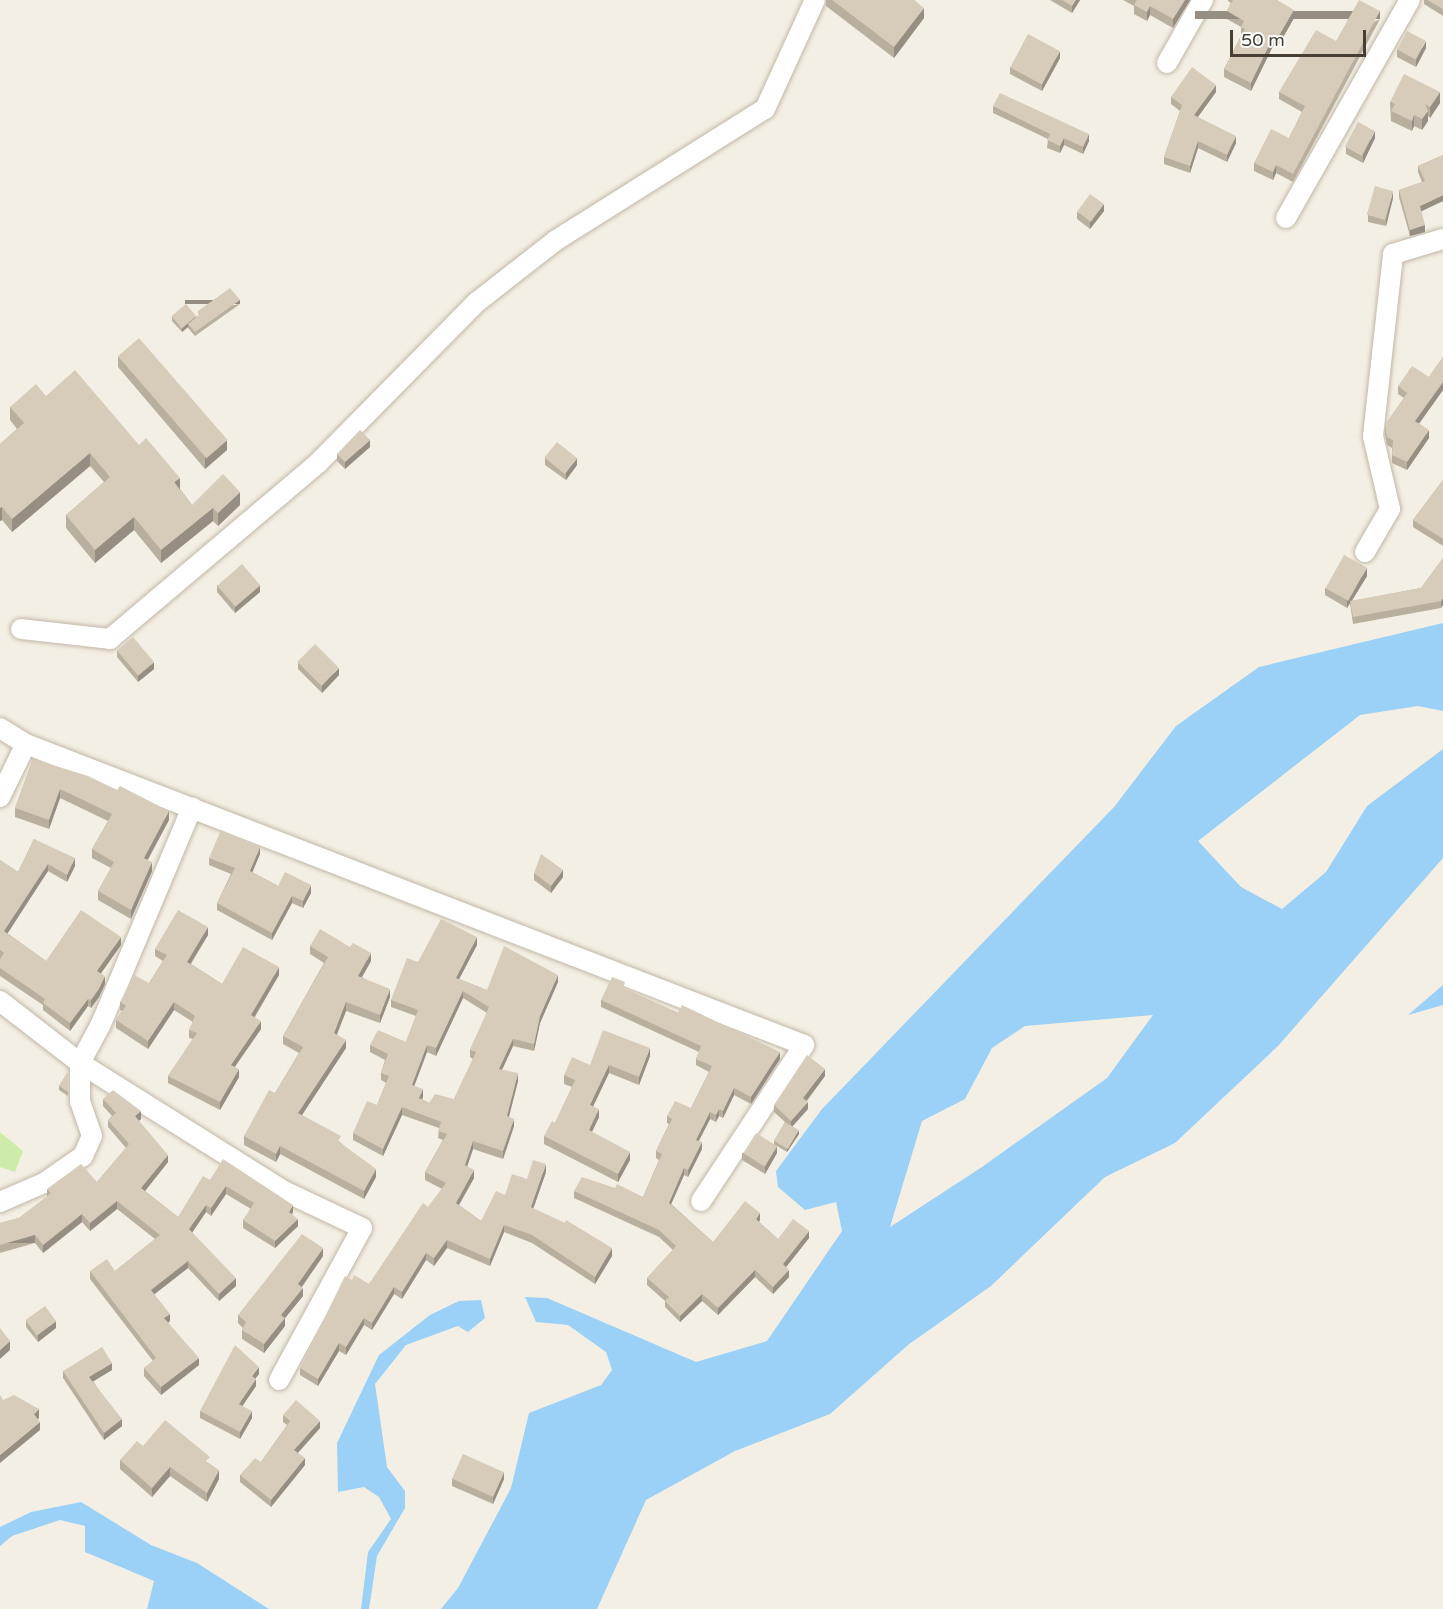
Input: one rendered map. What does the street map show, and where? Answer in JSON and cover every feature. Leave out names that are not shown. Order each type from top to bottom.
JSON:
[{"type":"street","points":[[21,628],[110,639],[318,463],[477,302],[555,241],[765,109],[815,0]]},
{"type":"street","points":[[1167,63],[1203,0]]},
{"type":"street","points":[[1287,218],[1410,0]]},
{"type":"street","points":[[1365,552],[1390,509],[1373,436],[1393,254],[1443,239]]},
{"type":"street","points":[[0,728],[26,744],[804,1045],[701,1201]]},
{"type":"street","points":[[0,797],[26,744]]},
{"type":"street","points":[[0,1202],[44,1183],[83,1156],[92,1136],[80,1102],[80,1063],[101,1024],[192,807]]},
{"type":"street","points":[[0,1001],[80,1063],[286,1192],[362,1228],[279,1380]]},
{"type":"green space","points":[[0,1132],[23,1151],[15,1172],[0,1167]]},
{"type":"water","points":[[1443,623],[1443,711],[1418,706],[1360,715],[1198,841],[1241,887],[1282,909],[1326,872],[1367,806],[1443,749],[1443,858],[1278,1046],[1175,1143],[1105,1177],[991,1286],[908,1345],[830,1414],[735,1451],[646,1500],[597,1609],[441,1609],[458,1588],[511,1488],[529,1413],[601,1385],[612,1370],[606,1352],[568,1325],[536,1322],[525,1297],[547,1298],[696,1362],[767,1341],[842,1231],[836,1202],[805,1210],[778,1187],[776,1171],[822,1109],[1114,807],[1176,726],[1259,667]],"holes":[[[1153,1015],[1107,1078],[982,1167],[890,1227],[922,1121],[965,1099],[992,1048],[1025,1026]]]},
{"type":"water","points":[[1443,985],[1443,1005],[1408,1015]]},
{"type":"water","points":[[481,1300],[485,1318],[468,1332],[458,1326],[406,1345],[375,1384],[387,1467],[405,1491],[405,1508],[377,1556],[369,1609],[361,1609],[368,1552],[391,1519],[379,1497],[364,1487],[338,1492],[337,1443],[379,1355],[430,1315],[459,1301]]},
{"type":"water","points":[[81,1502],[151,1545],[197,1563],[269,1609],[147,1609],[154,1581],[85,1552],[85,1526],[60,1520],[12,1536],[0,1546],[0,1527],[31,1512]]},
{"type":"building","points":[[832,0],[914,0],[924,8],[894,47]]},
{"type":"building","points":[[1062,0],[1076,0],[1072,6]]},
{"type":"building","points":[[1137,0],[1185,0],[1173,19],[1150,6],[1147,12],[1134,5]]},
{"type":"building","points":[[1233,0],[1277,0],[1294,10],[1277,39],[1273,37],[1251,83],[1224,69],[1245,29],[1241,27],[1244,21],[1227,11]]},
{"type":"building","points":[[1359,0],[1380,11],[1293,174],[1276,165],[1273,172],[1254,163],[1271,129],[1289,138],[1305,106],[1279,92],[1316,30],[1336,41]]},
{"type":"building","points":[[1427,0],[1443,0],[1443,9]]},
{"type":"building","points":[[1407,31],[1426,41],[1416,59],[1397,50]]},
{"type":"building","points":[[1028,34],[1060,51],[1042,84],[1010,68]]},
{"type":"building","points":[[1192,67],[1216,85],[1194,115],[1236,136],[1227,155],[1198,141],[1190,166],[1164,157],[1182,105],[1171,97]]},
{"type":"building","points":[[1404,74],[1440,92],[1430,107],[1425,104],[1428,111],[1422,119],[1414,115],[1412,121],[1391,111],[1395,104],[1390,102]]},
{"type":"building","points":[[1000,93],[1089,134],[1083,147],[1064,138],[1060,146],[1047,140],[1050,134],[993,106]]},
{"type":"building","points":[[1358,122],[1375,131],[1362,156],[1345,147]]},
{"type":"building","points":[[1443,155],[1443,195],[1420,206],[1425,225],[1410,230],[1399,190],[1425,181],[1418,166]]},
{"type":"building","points":[[1375,186],[1393,191],[1385,220],[1367,215]]},
{"type":"building","points":[[1090,194],[1104,204],[1091,222],[1077,212]]},
{"type":"building","points":[[230,288],[240,300],[195,332],[188,324],[200,314],[198,311]]},
{"type":"building","points":[[186,304],[196,316],[182,328],[171,316]]},
{"type":"building","points":[[139,338],[228,440],[206,458],[118,356]]},
{"type":"building","points":[[1443,357],[1443,382],[1415,421],[1429,430],[1407,462],[1392,455],[1393,440],[1387,437],[1385,425],[1407,393],[1398,386],[1412,366],[1429,377]]},
{"type":"building","points":[[75,370],[139,445],[146,438],[180,478],[174,482],[192,505],[223,474],[240,492],[218,513],[213,508],[161,550],[134,517],[95,550],[66,515],[110,477],[90,453],[12,519],[2,507],[0,508],[0,444],[24,423],[10,407],[36,384],[46,396]]},
{"type":"building","points":[[360,430],[370,440],[345,462],[337,454]]},
{"type":"building","points":[[557,442],[577,458],[565,474],[544,458]]},
{"type":"building","points":[[1443,480],[1443,539],[1413,520]]},
{"type":"building","points":[[1344,555],[1367,568],[1348,601],[1326,588]]},
{"type":"building","points":[[1443,558],[1443,598],[1441,601],[1353,617],[1350,601],[1421,588]]},
{"type":"building","points":[[242,564],[260,585],[235,607],[217,586]]},
{"type":"building","points":[[133,637],[154,662],[138,676],[117,650]]},
{"type":"building","points":[[315,644],[339,668],[321,686],[297,662]]},
{"type":"building","points":[[33,759],[88,776],[117,790],[120,786],[169,811],[144,858],[152,862],[131,910],[98,891],[114,862],[92,849],[112,814],[60,789],[49,820],[15,808]]},
{"type":"building","points":[[221,830],[260,847],[250,871],[278,886],[285,872],[311,885],[303,901],[292,896],[272,933],[217,903],[235,868],[209,858]]},
{"type":"building","points":[[34,839],[75,858],[67,875],[48,864],[4,931],[46,961],[81,910],[121,937],[97,971],[105,976],[99,989],[91,1000],[88,999],[70,1023],[43,1003],[45,999],[0,968],[0,959],[4,953],[0,950],[0,860],[18,872]]},
{"type":"building","points":[[541,854],[563,870],[551,886],[534,873]]},
{"type":"building","points":[[178,910],[208,927],[187,962],[222,984],[243,947],[279,967],[251,1015],[261,1021],[231,1065],[239,1069],[220,1102],[168,1076],[197,1033],[189,1030],[195,1016],[174,1002],[148,1041],[116,1020],[126,1006],[120,1002],[134,975],[149,983],[167,955],[155,949]]},
{"type":"building","points":[[441,919],[477,937],[456,978],[487,990],[504,946],[558,975],[540,1016],[534,1044],[513,1039],[499,1069],[518,1073],[507,1116],[514,1119],[503,1151],[473,1141],[465,1165],[474,1170],[456,1203],[481,1221],[496,1191],[505,1195],[512,1174],[527,1179],[533,1160],[546,1164],[531,1207],[565,1223],[566,1220],[612,1248],[595,1277],[532,1235],[504,1225],[490,1259],[447,1240],[434,1258],[426,1253],[402,1292],[394,1287],[372,1323],[364,1318],[346,1347],[339,1343],[318,1379],[300,1368],[345,1276],[352,1280],[354,1275],[369,1284],[423,1203],[428,1207],[446,1183],[425,1172],[447,1134],[438,1131],[441,1122],[402,1107],[383,1149],[353,1133],[367,1101],[377,1105],[389,1076],[381,1073],[388,1054],[370,1045],[378,1030],[406,1042],[418,1010],[391,1000],[407,958],[418,962]],"holes":[[[463,991],[489,1007],[470,1050],[476,1052],[454,1099],[435,1094],[429,1103],[419,1098],[423,1089],[412,1085],[427,1045],[436,1048]]]},
{"type":"building","points":[[320,929],[350,947],[353,943],[371,953],[358,976],[390,989],[380,1015],[346,1002],[334,1033],[346,1040],[298,1113],[341,1136],[338,1141],[376,1169],[364,1191],[280,1146],[276,1154],[244,1136],[269,1090],[275,1093],[303,1047],[283,1036],[328,957],[310,946]]},
{"type":"building","points":[[612,977],[625,982],[623,988],[678,1013],[682,1005],[780,1052],[751,1097],[734,1088],[723,1111],[719,1109],[716,1115],[710,1112],[696,1140],[702,1142],[688,1170],[684,1168],[669,1203],[713,1242],[745,1201],[760,1213],[756,1219],[778,1239],[793,1219],[809,1231],[783,1264],[789,1270],[773,1287],[755,1270],[718,1308],[702,1294],[680,1316],[665,1301],[669,1297],[647,1278],[676,1246],[659,1230],[574,1191],[582,1177],[615,1188],[617,1184],[643,1197],[662,1154],[656,1151],[672,1119],[667,1116],[675,1101],[691,1108],[712,1066],[696,1059],[701,1046],[601,1000]]},
{"type":"building","points":[[603,1030],[650,1048],[639,1077],[609,1065],[590,1105],[599,1109],[589,1130],[630,1152],[618,1174],[544,1136],[552,1121],[555,1123],[575,1080],[564,1075],[572,1057],[590,1065]]},
{"type":"building","points":[[807,1055],[825,1069],[803,1098],[808,1102],[791,1121],[774,1105]]},
{"type":"building","points":[[68,1073],[68,1092],[59,1086]]},
{"type":"building","points":[[113,1090],[141,1111],[135,1116],[168,1155],[141,1188],[178,1217],[203,1176],[210,1180],[223,1159],[293,1205],[289,1212],[298,1219],[275,1241],[243,1220],[254,1203],[226,1186],[211,1208],[206,1205],[189,1229],[236,1278],[219,1294],[188,1261],[151,1290],[170,1314],[164,1318],[199,1358],[161,1387],[144,1368],[156,1358],[90,1271],[107,1259],[115,1271],[160,1235],[117,1201],[90,1223],[82,1214],[43,1245],[35,1235],[0,1245],[0,1223],[19,1218],[51,1193],[47,1189],[81,1164],[97,1182],[129,1144],[108,1120],[116,1113],[103,1099]]},
{"type":"building","points":[[785,1122],[799,1130],[788,1149],[774,1141]]},
{"type":"building","points":[[756,1133],[777,1146],[764,1167],[743,1153]]},
{"type":"building","points":[[302,1234],[323,1248],[298,1284],[303,1288],[281,1315],[285,1318],[264,1344],[242,1330],[246,1322],[238,1315]]},
{"type":"building","points":[[45,1306],[56,1321],[37,1335],[26,1320]]},
{"type":"building","points":[[0,1328],[10,1341],[0,1350]]},
{"type":"building","points":[[235,1345],[259,1367],[252,1376],[256,1379],[239,1404],[252,1411],[240,1432],[200,1411]]},
{"type":"building","points":[[102,1347],[112,1363],[89,1377],[122,1419],[104,1433],[63,1371]]},
{"type":"building","points":[[0,1395],[3,1400],[14,1395],[39,1409],[34,1414],[40,1422],[0,1455]]},
{"type":"building","points":[[296,1400],[320,1421],[294,1450],[305,1458],[271,1500],[240,1475],[255,1458],[261,1462],[290,1421],[283,1415]]},
{"type":"building","points":[[165,1420],[210,1457],[206,1461],[219,1470],[207,1493],[170,1467],[152,1488],[120,1460],[137,1441],[143,1446]]},
{"type":"building","points":[[463,1454],[504,1472],[493,1497],[452,1479]]}]
